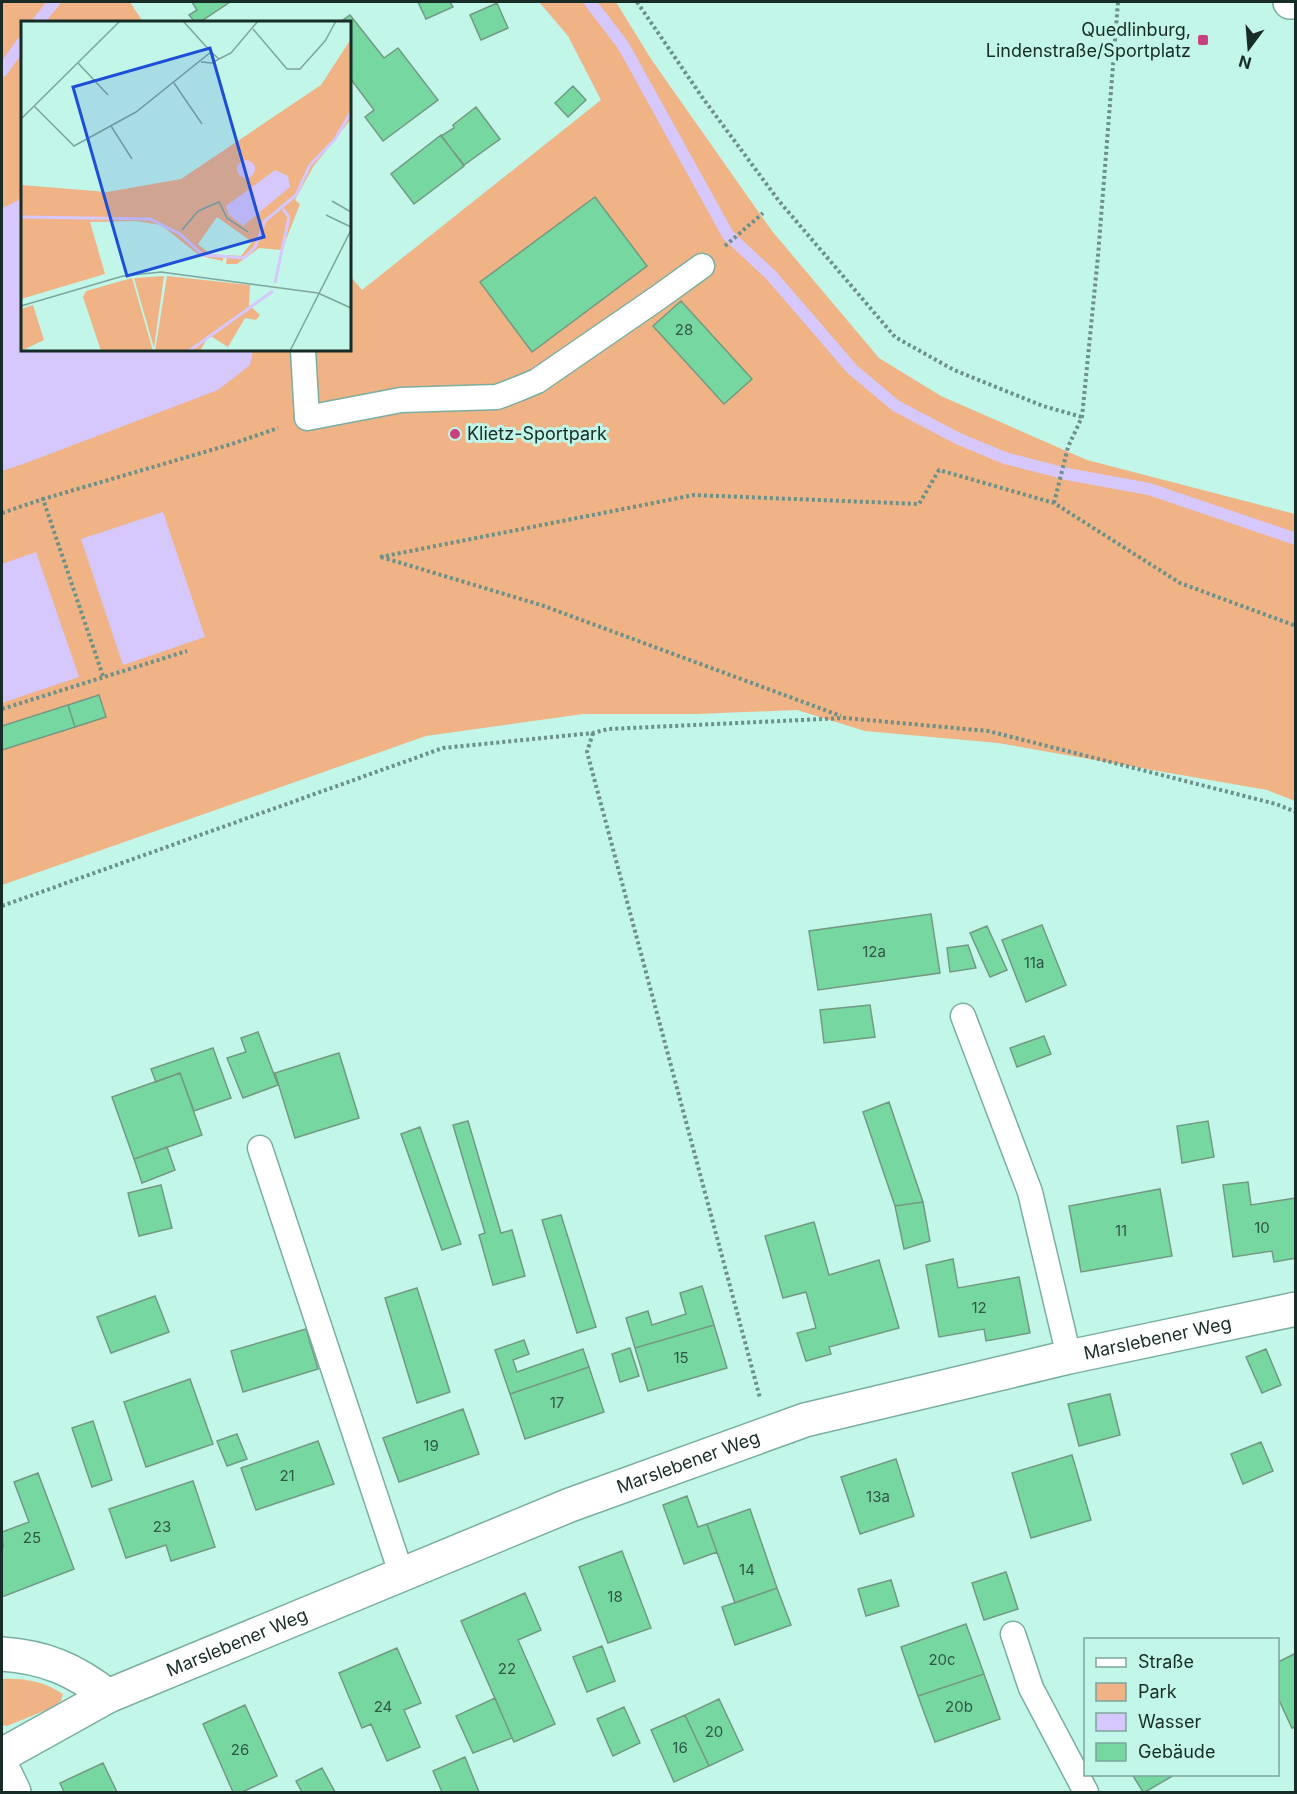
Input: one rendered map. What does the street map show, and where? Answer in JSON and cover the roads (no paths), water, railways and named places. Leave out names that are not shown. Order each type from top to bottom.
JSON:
[{"type":"street","points":[[1290,2],[1296,2]]},
{"type":"street","name":"Marslebener Weg","points":[[2,1755],[108,1696],[570,1504],[805,1420],[1069,1357],[1296,1309]]},
{"type":"street","points":[[2,1654],[44,1660],[67,1669],[88,1680],[108,1696]]},
{"type":"street","points":[[2,1767],[14,1792]]},
{"type":"lane","points":[[303,351],[307,418],[400,400],[497,397],[537,381],[702,266]]},
{"type":"lane","points":[[963,1016],[1030,1192],[1069,1357]]},
{"type":"lane","points":[[260,1148],[401,1574]]},
{"type":"lane","points":[[1013,1634],[1031,1688],[1086,1792]]},
{"type":"water","points":[[21,197],[21,351],[253,351],[250,365],[218,390],[2,471],[2,208]]},
{"type":"water","points":[[163,512],[205,637],[123,665],[81,539]]},
{"type":"water","points":[[36,552],[79,677],[2,703],[2,564]]},
{"type":"waterway","points":[[39,21],[54,2]]},
{"type":"waterway","points":[[590,2],[623,45],[728,235],[771,275],[852,369],[896,406],[959,439],[1005,458],[1067,474],[1149,489],[1296,539]]},
{"type":"waterway","points":[[2,71],[21,44]]},
{"type":"place","name":"Quedlinburg, Lindenstraße/Sportplatz","points":[[1203,40]]},
{"type":"place","name":"Klietz-Sportpark","points":[[455,434]]}]
